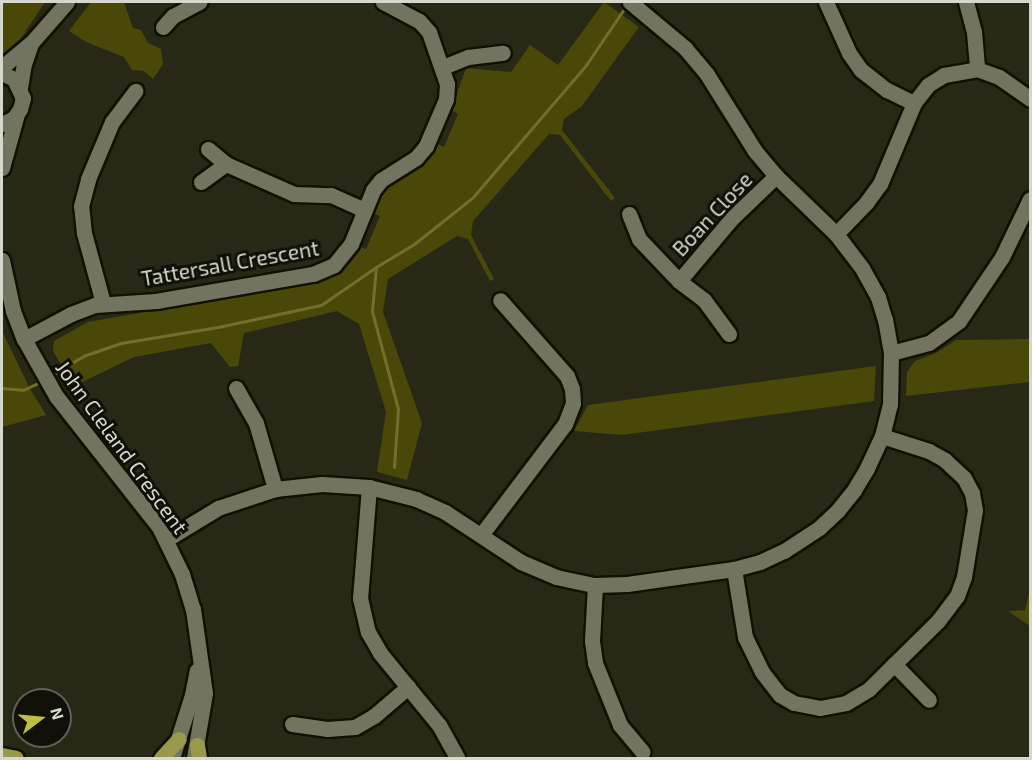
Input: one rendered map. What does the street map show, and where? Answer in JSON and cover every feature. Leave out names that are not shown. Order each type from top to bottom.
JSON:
[{"type":"main road","points":[[161,759],[179,739]]},
{"type":"main road","points":[[2,755],[16,759]]},
{"type":"street","points":[[2,67],[32,42],[67,2]]},
{"type":"street","points":[[163,27],[173,16],[199,2]]},
{"type":"street","name":"Tattersall Crescent","points":[[24,339],[71,314],[103,303],[156,301],[313,274],[327,269],[344,255],[381,180],[410,162],[426,146],[446,99],[447,84],[443,67],[429,32],[419,21],[387,2]]},
{"type":"street","points":[[166,539],[218,508],[275,489],[322,484],[369,487],[416,499],[445,512],[532,568],[556,577],[595,585],[627,584],[734,569],[784,551],[819,528],[854,490],[882,435],[890,404],[891,353],[878,297],[862,268],[836,234],[776,176],[755,151],[706,73],[685,48],[630,2]]},
{"type":"street","points":[[826,2],[849,53],[861,70],[886,90],[914,103]]},
{"type":"street","points":[[966,2],[974,32],[977,69]]},
{"type":"street","points":[[20,88],[24,64],[32,42]]},
{"type":"street","points":[[443,67],[468,57],[503,53]]},
{"type":"street","points":[[836,234],[866,204],[880,184],[914,103],[928,85],[944,75],[977,69],[999,77],[1030,99]]},
{"type":"street","points":[[2,73],[14,79],[23,98],[2,168]]},
{"type":"street","points":[[103,303],[84,233],[81,206],[85,188],[112,122],[135,91]]},
{"type":"street","points":[[2,124],[17,114]]},
{"type":"street","points":[[208,149],[226,164],[294,194],[320,192],[365,210]]},
{"type":"street","points":[[201,182],[226,164]]},
{"type":"street","name":"Boan Close","points":[[680,281],[732,218],[776,176]]},
{"type":"street","points":[[891,353],[928,343],[959,321],[1002,257],[1030,199]]},
{"type":"street","name":"Boan Close","points":[[629,214],[639,239],[680,281],[704,300],[729,334]]},
{"type":"street","name":"John Cleland Crescent","points":[[2,260],[13,311],[34,358],[56,396],[141,502],[166,539],[182,574],[193,609],[205,693],[196,754]]},
{"type":"street","points":[[481,534],[565,424],[573,403],[572,389],[567,376],[500,300]]},
{"type":"street","points":[[236,387],[256,423],[275,489]]},
{"type":"street","points":[[734,569],[745,637],[762,672],[780,695],[794,703],[811,707],[837,705],[855,699],[869,689],[938,621],[957,596],[964,577],[975,510],[972,493],[964,478],[945,460],[929,451],[882,435]]},
{"type":"street","points":[[369,487],[360,575],[362,610],[369,632],[380,653],[439,725],[457,759]]},
{"type":"street","points":[[595,585],[592,641],[595,663],[620,725],[643,752]]},
{"type":"street","name":"John Cleland Crescent","points":[[172,759],[192,695],[199,661]]},
{"type":"street","points":[[894,664],[929,700]]},
{"type":"street","points":[[292,724],[327,729],[355,727],[374,716],[408,687]]},
{"type":"shaded area","points":[[2,2],[45,2],[16,46],[2,60]]},
{"type":"shaded area","points":[[91,2],[124,2],[133,28],[141,30],[148,43],[161,49],[163,64],[153,79],[144,71],[132,70],[124,57],[86,42],[69,31]]},
{"type":"shaded area","points":[[604,2],[639,27],[582,106],[564,119],[562,130],[615,198],[611,201],[560,135],[549,134],[473,221],[471,235],[494,279],[490,281],[468,239],[457,236],[388,279],[383,312],[422,423],[407,480],[377,472],[386,412],[359,324],[337,311],[244,333],[238,366],[230,367],[211,343],[134,357],[74,386],[53,351],[54,341],[88,322],[316,282],[339,272],[359,247],[366,249],[380,216],[373,213],[385,188],[422,164],[437,144],[444,147],[458,114],[451,110],[466,68],[511,72],[530,45],[558,65]]},
{"type":"shaded area","points":[[2,331],[29,387],[46,415],[2,427]]},
{"type":"shaded area","points":[[1030,339],[1030,382],[906,396],[907,372],[915,361],[936,353],[956,340]]},
{"type":"shaded area","points":[[876,366],[874,401],[622,435],[574,431],[588,405]]},
{"type":"shaded area","points":[[1030,590],[1030,626],[1008,611],[1025,610]]},
{"type":"waterway","points":[[394,467],[398,409],[372,311],[376,267],[414,244],[473,197],[586,65],[626,6]]},
{"type":"waterway","points":[[50,376],[83,356],[121,343],[218,327],[321,305],[376,267]]},
{"type":"waterway","points":[[2,388],[23,390],[42,381]]}]
